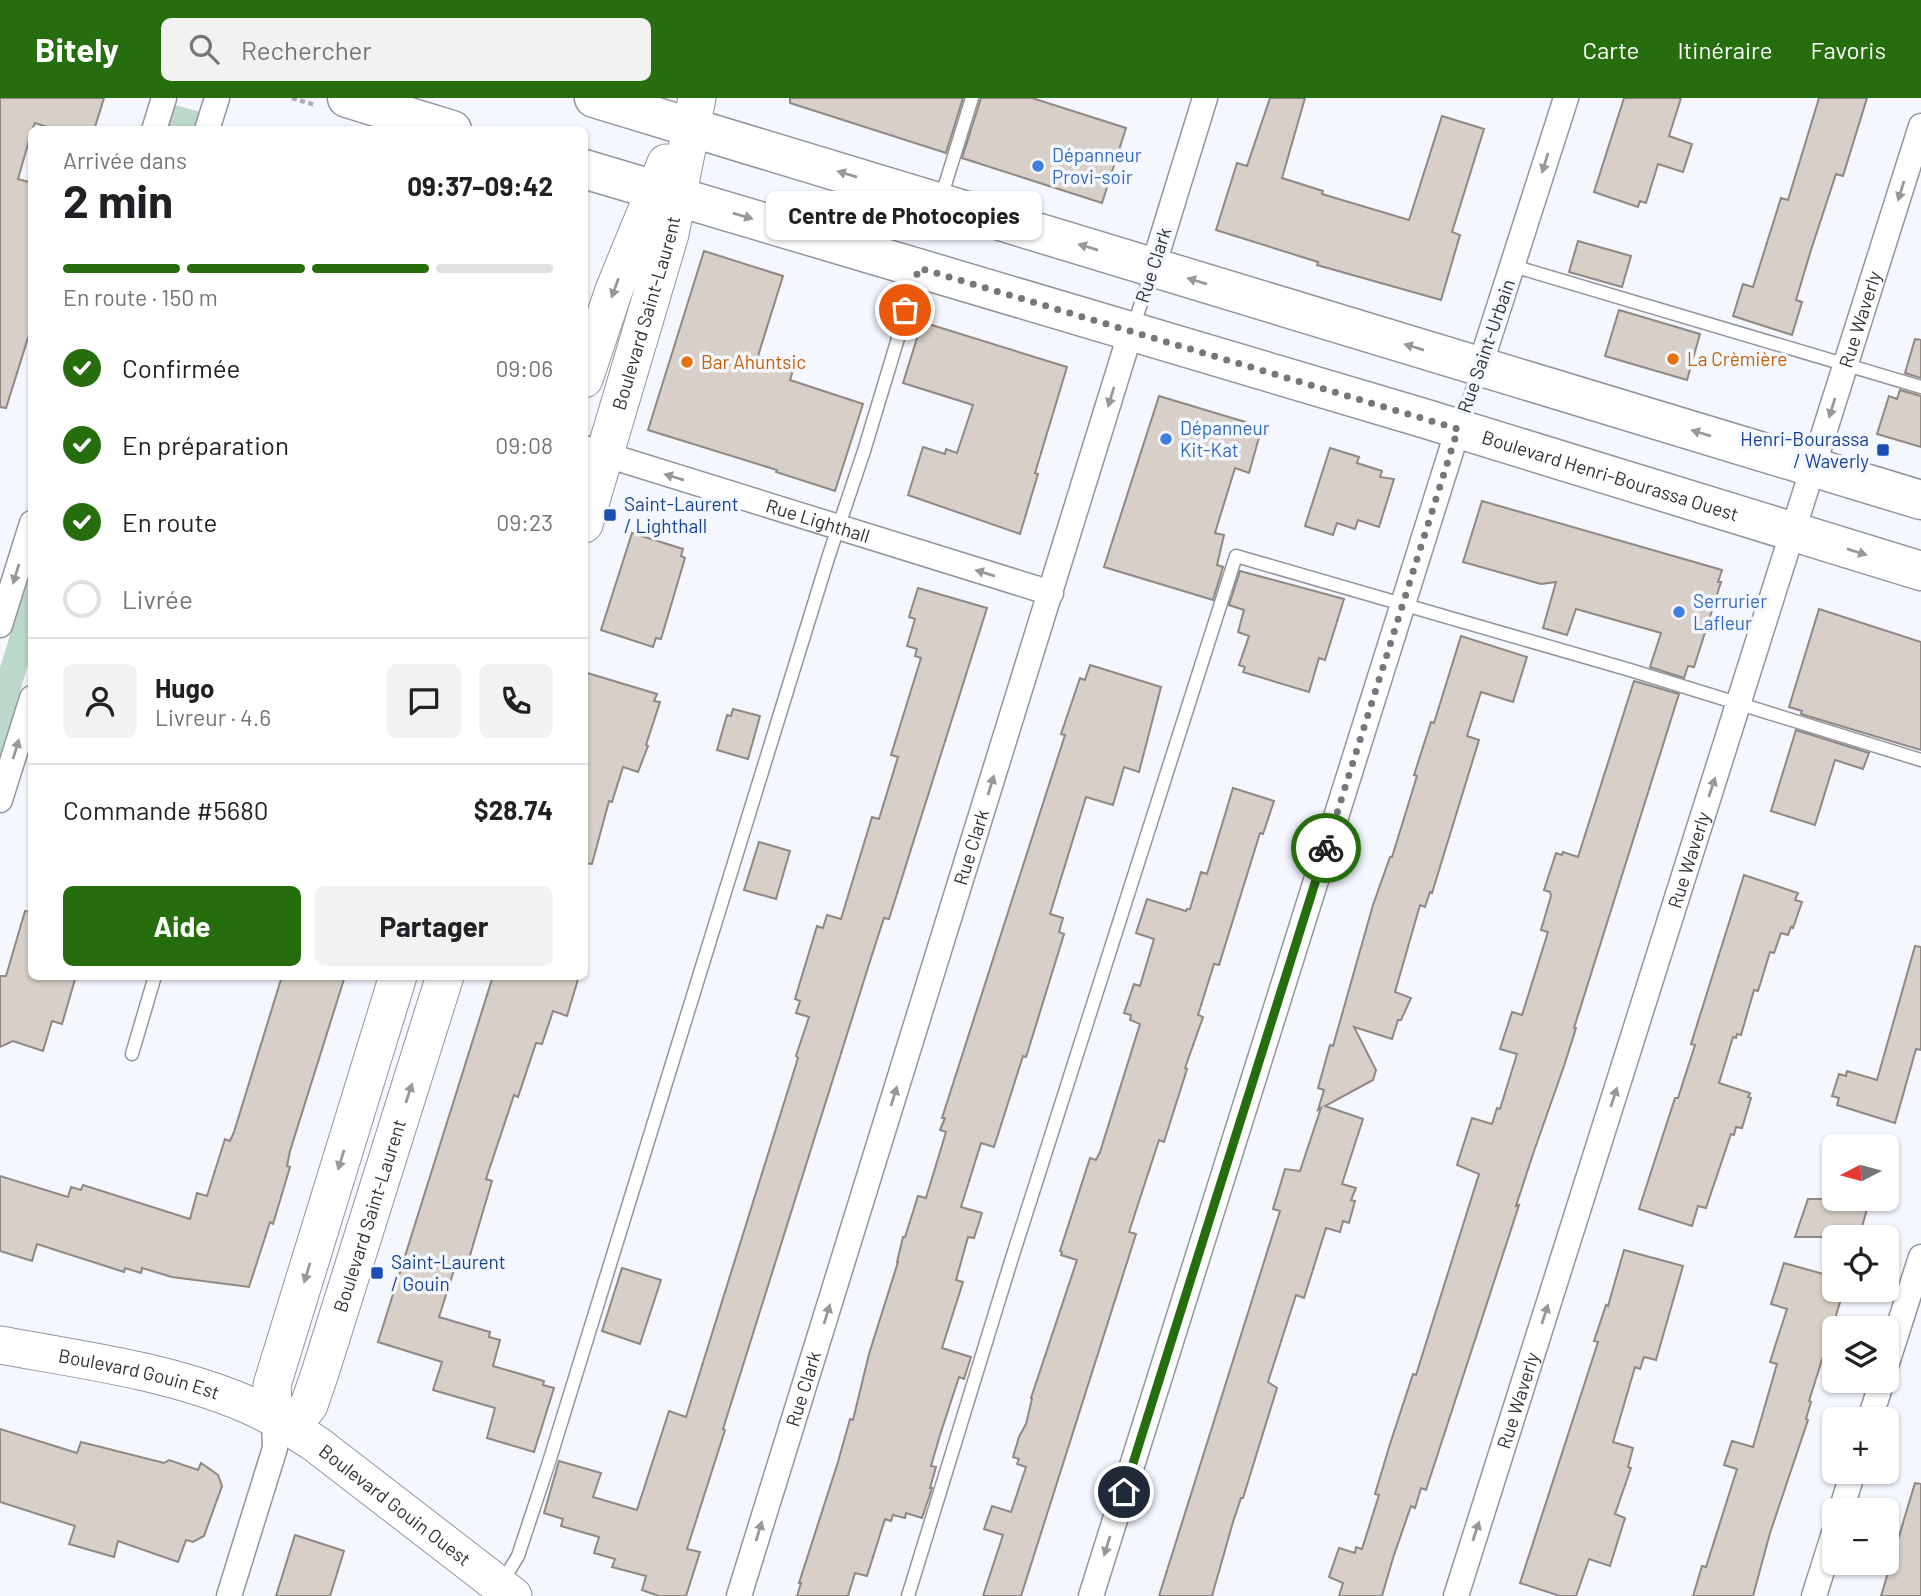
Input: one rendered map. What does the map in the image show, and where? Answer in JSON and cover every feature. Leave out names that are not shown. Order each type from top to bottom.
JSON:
[{"type":"main road","points":[[347,98],[409,123],[427,126]]},
{"type":"main road","points":[[594,98],[691,112],[939,202],[1921,500]]},
{"type":"main road","name":"Boulevard Henri-Bourassa Ouest","points":[[588,170],[1458,429],[1921,571]]},
{"type":"street","points":[[155,126],[164,98]]},
{"type":"street","points":[[208,126],[217,98]]},
{"type":"street","name":"Rue Clark","points":[[1153,267],[1205,98]]},
{"type":"street","name":"Rue Saint-Urbain","points":[[1480,366],[1566,98]]},
{"type":"street","name":"Boulevard Saint-Laurent","points":[[588,367],[614,290],[666,193],[691,112]]},
{"type":"street","name":"Rue Waverly","points":[[1456,1596],[1921,126]]},
{"type":"street","name":"Boulevard Saint-Laurent","points":[[588,498],[595,452],[670,234],[666,193]]},
{"type":"street","name":"Rue Clark","points":[[739,1596],[1131,331]]},
{"type":"street","name":"Rue Saint-Urbain","points":[[1091,1596],[1458,429]]},
{"type":"street","name":"Rue Lighthall","points":[[595,452],[1051,593]]},
{"type":"street","points":[[2,612],[28,535]]},
{"type":"street","points":[[0,800],[28,711]]},
{"type":"street","name":"Boulevard Saint-Laurent","points":[[229,1596],[280,1431],[272,1385],[397,980]]},
{"type":"street","name":"Boulevard Saint-Laurent","points":[[280,1431],[309,1405],[444,980]]},
{"type":"street","points":[[1899,1325],[1921,1256]]},
{"type":"street","name":"Boulevard Gouin Est","points":[[0,1345],[158,1375],[236,1400],[280,1431]]},
{"type":"street","name":"Boulevard Gouin Ouest","points":[[280,1431],[351,1470],[507,1591]]},
{"type":"street","points":[[1814,1596],[1822,1571]]},
{"type":"lane","points":[[939,202],[972,98]]},
{"type":"lane","points":[[1513,266],[1921,387]]},
{"type":"lane","name":"Rue Clark","points":[[1131,331],[1153,267]]},
{"type":"lane","points":[[507,1591],[919,268]]},
{"type":"lane","name":"Rue Saint-Urbain","points":[[1458,429],[1480,366]]},
{"type":"lane","points":[[908,1596],[1011,1261],[1236,556],[1738,703],[1921,760]]},
{"type":"lane","points":[[132,1054],[154,980]]},
{"type":"green space","points":[[175,105],[200,112],[195,126],[168,126]]},
{"type":"green space","points":[[28,577],[28,665],[0,757],[0,668]]},
{"type":"building","points":[[0,98],[104,98],[95,126],[44,126],[35,123],[34,126],[28,126],[28,144],[18,179],[28,182],[28,338],[6,408],[0,407]]},
{"type":"building","points":[[790,98],[963,98],[946,153],[790,103]]},
{"type":"building","points":[[981,98],[1032,98],[1126,128],[1102,203],[962,158]]},
{"type":"building","points":[[1270,98],[1305,98],[1282,178],[1323,191],[1322,194],[1409,220],[1442,116],[1484,129],[1452,232],[1460,235],[1441,300],[1317,265],[1318,262],[1216,230],[1237,163],[1247,166]]},
{"type":"building","points":[[1624,98],[1681,98],[1669,136],[1692,144],[1683,172],[1658,164],[1646,203],[1640,201],[1638,207],[1594,192]]},
{"type":"building","points":[[1819,98],[1867,98],[1843,176],[1836,174],[1811,250],[1796,300],[1802,302],[1792,335],[1733,316],[1743,284],[1753,287],[1781,198],[1788,200]]},
{"type":"building","points":[[1578,241],[1631,256],[1622,287],[1569,272]]},
{"type":"building","points":[[704,251],[783,276],[758,356],[794,367],[790,380],[863,404],[835,491],[648,430]]},
{"type":"building","points":[[1619,310],[1700,334],[1687,380],[1605,356]]},
{"type":"building","points":[[922,322],[1067,367],[1020,534],[908,495],[923,447],[945,454],[946,449],[957,453],[973,405],[903,383]]},
{"type":"building","points":[[1915,339],[1921,340],[1921,378],[1905,373]]},
{"type":"building","points":[[1900,390],[1921,396],[1921,447],[1877,434],[1889,396],[1897,399]]},
{"type":"building","points":[[1159,396],[1262,427],[1249,473],[1235,468],[1215,533],[1224,535],[1217,565],[1223,567],[1213,600],[1104,567]]},
{"type":"building","points":[[1330,448],[1359,457],[1357,463],[1382,471],[1380,477],[1394,479],[1379,527],[1358,520],[1355,529],[1337,523],[1333,535],[1305,526]]},
{"type":"building","points":[[1482,501],[1722,570],[1718,582],[1721,582],[1694,667],[1688,666],[1684,678],[1650,667],[1661,633],[1576,609],[1567,635],[1543,628],[1556,582],[1541,584],[1463,562]]},
{"type":"building","points":[[632,533],[683,549],[681,556],[685,558],[661,639],[656,638],[653,647],[601,630]]},
{"type":"building","points":[[1240,571],[1344,599],[1325,660],[1319,658],[1309,692],[1243,672],[1245,667],[1239,665],[1249,636],[1238,632],[1244,610],[1229,605]]},
{"type":"building","points":[[918,588],[987,608],[889,919],[884,918],[871,958],[723,1429],[725,1430],[687,1549],[700,1552],[686,1596],[659,1596],[642,1590],[646,1576],[612,1567],[615,1559],[594,1553],[599,1537],[561,1526],[563,1519],[544,1513],[559,1461],[601,1473],[593,1497],[637,1510],[669,1411],[686,1417],[809,1017],[796,1013],[800,1001],[795,999],[817,926],[823,928],[827,915],[841,919],[872,817],[879,819],[898,757],[891,755],[921,658],[915,656],[917,649],[907,646],[915,619],[909,617]]},
{"type":"building","points":[[1819,609],[1921,642],[1921,750],[1801,714],[1802,711],[1789,707]]},
{"type":"building","points":[[1461,636],[1527,657],[1513,702],[1481,692],[1467,736],[1479,740],[1432,893],[1430,892],[1425,907],[1420,905],[1395,992],[1411,998],[1401,1020],[1398,1020],[1392,1039],[1354,1027],[1376,1070],[1373,1080],[1325,1106],[1363,1119],[1342,1184],[1356,1188],[1351,1200],[1355,1201],[1349,1223],[1343,1221],[1340,1232],[1326,1228],[1304,1298],[1296,1295],[1268,1382],[1277,1388],[1212,1596],[1159,1596],[1280,1211],[1273,1209],[1285,1169],[1300,1171],[1321,1108],[1318,1110],[1324,1090],[1318,1088],[1330,1045],[1333,1046],[1373,905],[1392,857],[1417,776],[1414,775],[1431,722],[1434,723]]},
{"type":"building","points":[[1090,665],[1161,687],[1139,772],[1124,767],[1113,805],[1086,797],[1050,914],[1063,918],[1059,932],[1064,934],[1026,1057],[1023,1056],[994,1147],[981,1143],[961,1207],[982,1213],[974,1238],[968,1237],[956,1280],[963,1282],[942,1348],[971,1357],[964,1379],[959,1377],[940,1435],[931,1466],[936,1467],[932,1488],[922,1518],[906,1513],[905,1518],[893,1515],[891,1521],[885,1519],[867,1576],[855,1573],[848,1596],[797,1596],[850,1419],[853,1420],[903,1237],[918,1196],[926,1198],[946,1132],[940,1130],[945,1118],[942,1118],[1065,735],[1061,734],[1080,678],[1085,680]]},
{"type":"building","points":[[588,673],[657,694],[654,701],[660,702],[638,772],[623,767],[612,802],[609,801],[592,864],[588,864]]},
{"type":"building","points":[[1634,681],[1679,694],[1564,1066],[1516,1206],[1519,1205],[1426,1490],[1421,1488],[1415,1508],[1411,1506],[1382,1596],[1339,1596],[1343,1583],[1329,1577],[1339,1548],[1355,1553],[1356,1547],[1362,1549],[1379,1495],[1375,1494],[1390,1444],[1413,1374],[1416,1375],[1479,1174],[1457,1165],[1472,1118],[1492,1124],[1497,1108],[1500,1109],[1517,1054],[1500,1049],[1512,1012],[1522,1015],[1548,932],[1541,930],[1551,896],[1550,892],[1544,890],[1556,853],[1562,855],[1563,852],[1578,857]]},
{"type":"building","points":[[733,709],[760,716],[748,759],[717,750],[727,715],[731,716]]},
{"type":"building","points":[[1796,730],[1869,753],[1863,769],[1835,760],[1815,825],[1771,811]]},
{"type":"building","points":[[1233,788],[1274,801],[1263,834],[1260,833],[1219,965],[1214,964],[1198,1015],[1203,1017],[1164,1142],[1159,1140],[1129,1232],[1136,1234],[1021,1596],[983,1596],[1003,1535],[984,1529],[992,1506],[1011,1512],[1026,1467],[1017,1464],[1019,1459],[1013,1457],[1026,1424],[1031,1398],[1077,1260],[1061,1255],[1060,1251],[1090,1158],[1096,1160],[1100,1152],[1140,1024],[1130,1020],[1131,1015],[1124,1013],[1134,984],[1140,986],[1154,939],[1136,933],[1147,899],[1186,911],[1190,909],[1201,872],[1207,874]]},
{"type":"building","points":[[759,842],[790,851],[776,899],[744,890]]},
{"type":"building","points":[[1744,875],[1798,893],[1795,900],[1802,902],[1793,928],[1791,927],[1788,935],[1781,933],[1774,953],[1770,952],[1758,991],[1754,990],[1741,1035],[1733,1037],[1719,1083],[1750,1093],[1748,1097],[1751,1098],[1742,1128],[1736,1127],[1734,1135],[1731,1134],[1706,1208],[1698,1206],[1692,1226],[1639,1209],[1695,1045],[1691,1044]]},
{"type":"building","points":[[25,911],[28,911],[28,980],[75,980],[62,1024],[52,1021],[43,1051],[13,1041],[0,1047],[0,976],[6,976]]},
{"type":"building","points":[[1915,946],[1921,947],[1921,1050],[1916,1049],[1895,1123],[1837,1105],[1839,1098],[1832,1096],[1839,1074],[1846,1076],[1847,1071],[1877,1080]]},
{"type":"building","points":[[281,980],[344,980],[290,1151],[287,1166],[290,1167],[273,1224],[270,1222],[249,1287],[172,1277],[142,1268],[141,1273],[125,1268],[124,1272],[37,1244],[32,1261],[0,1251],[0,1176],[68,1197],[71,1187],[81,1190],[83,1185],[190,1219],[197,1193],[207,1196],[225,1139],[230,1141]]},
{"type":"building","points":[[492,980],[578,980],[567,1016],[553,1011],[542,1044],[536,1043],[518,1097],[514,1095],[486,1179],[492,1181],[468,1262],[462,1260],[460,1269],[455,1267],[439,1317],[490,1332],[489,1337],[500,1340],[493,1366],[544,1381],[543,1385],[554,1388],[534,1452],[487,1438],[495,1408],[433,1390],[442,1362],[378,1342]]},
{"type":"building","points":[[1808,1199],[1822,1199],[1822,1211],[1867,1211],[1862,1225],[1822,1225],[1822,1237],[1795,1237]]},
{"type":"building","points":[[1624,1250],[1683,1266],[1656,1360],[1644,1357],[1640,1369],[1635,1367],[1613,1442],[1633,1448],[1628,1467],[1631,1468],[1615,1514],[1625,1518],[1610,1566],[1589,1559],[1576,1596],[1560,1596],[1520,1583],[1598,1342],[1594,1341],[1606,1305],[1608,1306]]},
{"type":"building","points":[[1784,1263],[1822,1274],[1822,1302],[1840,1302],[1836,1316],[1822,1316],[1822,1360],[1809,1401],[1808,1420],[1770,1533],[1753,1596],[1693,1596],[1702,1566],[1706,1567],[1737,1469],[1724,1465],[1732,1441],[1753,1447],[1777,1364],[1770,1362],[1787,1309],[1771,1304]]},
{"type":"building","points":[[622,1268],[661,1280],[640,1344],[602,1331]]},
{"type":"building","points":[[0,1429],[77,1453],[81,1442],[164,1463],[169,1460],[198,1470],[201,1463],[218,1475],[222,1486],[204,1536],[193,1542],[186,1540],[178,1562],[118,1541],[114,1557],[69,1544],[75,1526],[0,1502]]},
{"type":"building","points":[[1915,1483],[1921,1484],[1921,1596],[1881,1596],[1887,1575],[1899,1575],[1899,1536]]},
{"type":"building","points":[[295,1535],[344,1551],[330,1596],[276,1596]]},
{"type":"way so far","points":[[905,310],[919,268],[1458,429],[1326,848]]},
{"type":"place","name":"Dépanneur Provi-soir","points":[[1038,166]]},
{"type":"place","name":"Centre de Photocopies","points":[[905,310]]},
{"type":"place","name":"La Crèmière","points":[[1673,359]]},
{"type":"place","name":"Bar Ahuntsic","points":[[687,362]]},
{"type":"place","name":"Dépanneur Kit-Kat","points":[[1166,439]]},
{"type":"place","name":"Henri-Bourassa / Waverly","points":[[1883,450]]},
{"type":"place","name":"Saint-Laurent / Lighthall","points":[[610,515]]},
{"type":"place","name":"Serrurier Lafleur","points":[[1679,612]]},
{"type":"place","name":"Saint-Laurent / Gouin","points":[[377,1273]]},
{"type":"route","points":[[1124,1492],[1326,848]]}]
